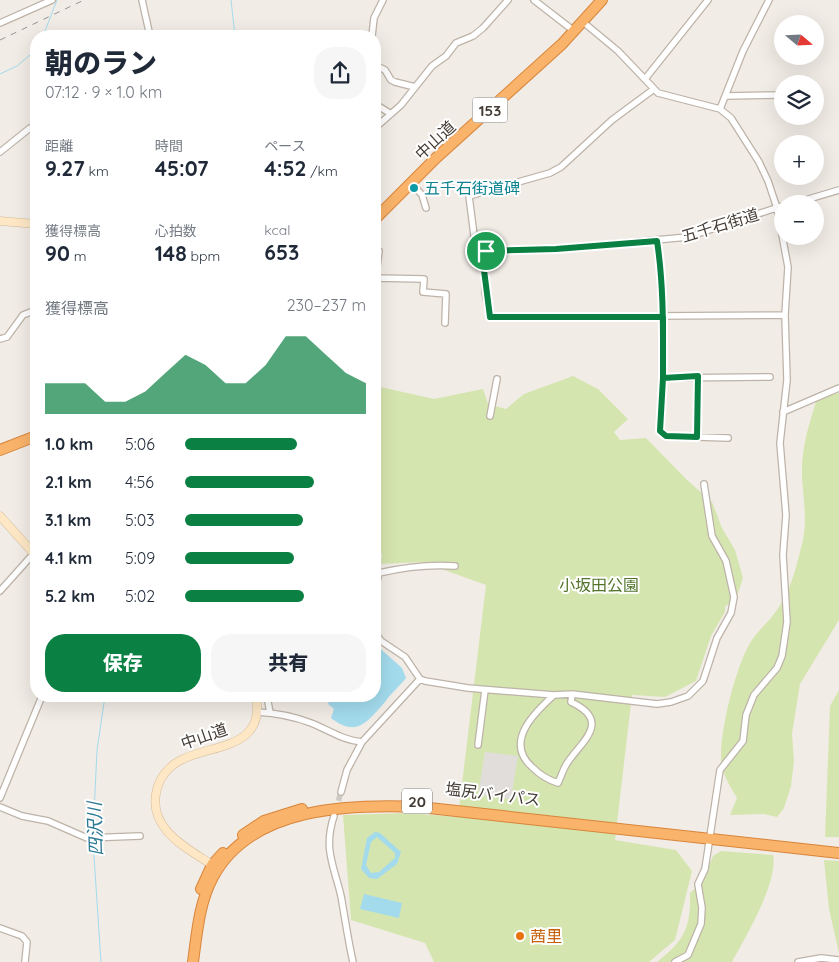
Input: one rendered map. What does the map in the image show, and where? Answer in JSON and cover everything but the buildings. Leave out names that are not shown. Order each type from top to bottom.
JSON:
[{"type":"highway","name":"中山道","points":[[381,213],[436,158],[527,78],[583,22],[602,0]]},
{"type":"highway","points":[[0,450],[30,438]]},
{"type":"highway","name":"塩尻バイパス","points":[[215,867],[233,842],[264,821],[301,809],[354,801],[414,801],[445,804],[614,824],[638,830],[710,839],[836,852]]},
{"type":"highway","name":"20","points":[[192,962],[200,893],[215,867]]},
{"type":"street","points":[[0,23],[52,0]]},
{"type":"street","points":[[142,0],[149,30]]},
{"type":"street","points":[[373,30],[374,18],[382,0]]},
{"type":"street","points":[[381,123],[456,43],[472,36],[483,28],[508,0]]},
{"type":"street","points":[[534,0],[574,31]]},
{"type":"street","points":[[645,79],[708,0]]},
{"type":"street","points":[[720,109],[743,51],[769,0]]},
{"type":"street","points":[[583,22],[618,50],[654,89],[668,97],[720,109],[731,118],[760,162],[775,195]]},
{"type":"street","points":[[381,68],[385,70],[391,80],[415,87]]},
{"type":"street","name":"五千石街道","points":[[654,89],[612,120],[561,167],[550,173],[469,196],[476,251],[556,249],[690,237],[774,209]]},
{"type":"street","points":[[726,96],[774,95]]},
{"type":"street","points":[[381,108],[391,114]]},
{"type":"street","points":[[0,152],[30,128]]},
{"type":"street","points":[[412,184],[422,195],[426,208]]},
{"type":"street","points":[[822,195],[839,190]]},
{"type":"street","points":[[0,221],[30,224]]},
{"type":"street","points":[[657,241],[662,271],[663,317],[663,378],[660,431],[666,436],[728,438]]},
{"type":"street","points":[[675,962],[688,954],[698,935],[702,908],[698,884],[705,869],[720,770],[743,741],[746,715],[754,695],[777,668],[782,656],[787,622],[783,555],[786,515],[780,456],[782,412],[787,380],[785,315],[788,267],[785,245]]},
{"type":"street","points":[[486,251],[484,270],[490,317],[785,315]]},
{"type":"street","points":[[381,278],[424,279],[423,292],[446,294],[445,323]]},
{"type":"street","points":[[0,339],[7,337],[23,315],[30,312]]},
{"type":"street","points":[[663,378],[698,376],[770,377]]},
{"type":"street","points":[[697,437],[698,376]]},
{"type":"street","points":[[490,416],[497,379]]},
{"type":"street","points":[[782,412],[839,388]]},
{"type":"street","points":[[658,440],[663,433]]},
{"type":"street","points":[[381,641],[405,657],[420,679],[438,684],[485,690],[554,695],[572,694],[657,704],[688,696],[703,681],[717,638],[731,613],[734,597],[726,561],[712,536],[704,484]]},
{"type":"street","points":[[0,516],[30,548]]},
{"type":"street","points":[[0,591],[30,558]]},
{"type":"street","points":[[381,573],[432,564],[455,566]]},
{"type":"street","points":[[341,792],[348,770],[362,742],[420,679]]},
{"type":"street","points":[[478,744],[485,690]]},
{"type":"street","points":[[554,695],[532,715],[520,740],[521,751],[526,762],[538,773],[558,783],[566,765],[587,741],[591,732],[590,721],[585,712],[571,702],[572,694]]},
{"type":"street","points":[[0,798],[40,702]]},
{"type":"street","points":[[256,702],[257,712],[284,714],[312,724],[338,738],[362,742]]},
{"type":"street","points":[[268,702],[270,713]]},
{"type":"street","name":"中山道","points":[[215,867],[179,843],[166,831],[156,809],[157,790],[164,773],[180,760],[223,748],[239,739],[251,727],[257,712]]},
{"type":"street","points":[[0,807],[22,816],[48,821],[93,838],[140,836]]},
{"type":"street","points":[[334,816],[329,830],[331,866],[341,895],[353,962]]},
{"type":"street","points":[[0,928],[22,936],[27,942],[25,962]]},
{"type":"street","points":[[798,962],[820,958],[839,960]]},
{"type":"green space","name":"小坂田公園","points":[[573,376],[598,389],[628,419],[614,432],[620,440],[646,438],[687,480],[712,502],[722,528],[735,550],[743,578],[737,596],[725,607],[725,612],[711,636],[696,681],[665,697],[632,695],[615,840],[676,850],[692,871],[675,940],[649,962],[434,962],[425,943],[351,920],[343,815],[408,813],[458,817],[486,585],[422,562],[381,564],[381,387],[434,399],[483,389],[488,404],[506,409],[524,394]]},
{"type":"green space","points":[[839,393],[839,620],[800,684],[792,734],[794,761],[791,786],[784,808],[777,817],[764,814],[730,815],[737,798],[725,775],[721,760],[721,747],[734,684],[744,654],[755,635],[780,606],[795,571],[805,527],[802,476],[804,447],[808,427],[817,399]]},
{"type":"green space","points":[[839,690],[839,837],[825,837],[830,706]]},
{"type":"green space","points":[[721,851],[773,855],[771,879],[766,894],[732,962],[657,962],[680,940],[689,916],[690,893],[703,881],[713,856]]},
{"type":"green space","points":[[824,860],[839,861],[839,953],[829,909]]},
{"type":"shaded area","points":[[485,752],[518,756],[511,799],[478,795]]},
{"type":"water","points":[[381,649],[402,668],[406,678],[379,709],[361,725],[348,727],[340,724],[331,718],[334,709],[328,704],[329,702],[381,702]]},
{"type":"water","points":[[375,832],[380,833],[401,852],[397,864],[377,879],[369,878],[361,869],[367,838]],"holes":[[[377,837],[395,853],[395,858],[379,872],[371,873],[366,865],[371,842]]]},
{"type":"water","points":[[364,894],[402,903],[399,918],[360,909]]},
{"type":"waterway","points":[[45,30],[57,0]]},
{"type":"waterway","name":"四沢川","points":[[231,0],[234,30]]},
{"type":"waterway","points":[[0,74],[17,66],[30,55]]},
{"type":"waterway","name":"四沢川","points":[[93,837],[97,750],[104,702]]},
{"type":"waterway","name":"四沢川","points":[[93,841],[101,962]]},
{"type":"tunnel","points":[[336,809],[341,792]]},
{"type":"railway","points":[[0,40],[84,0]]},
{"type":"place","name":"五千石街道碑","points":[[414,188]]},
{"type":"place","name":"茜里","points":[[520,936]]},
{"type":"route","points":[[486,251],[484,254],[485,293],[490,317],[663,317],[663,378],[660,431],[666,436],[697,437],[698,376],[663,378],[664,314],[663,284],[657,241],[556,249],[486,251]]}]
